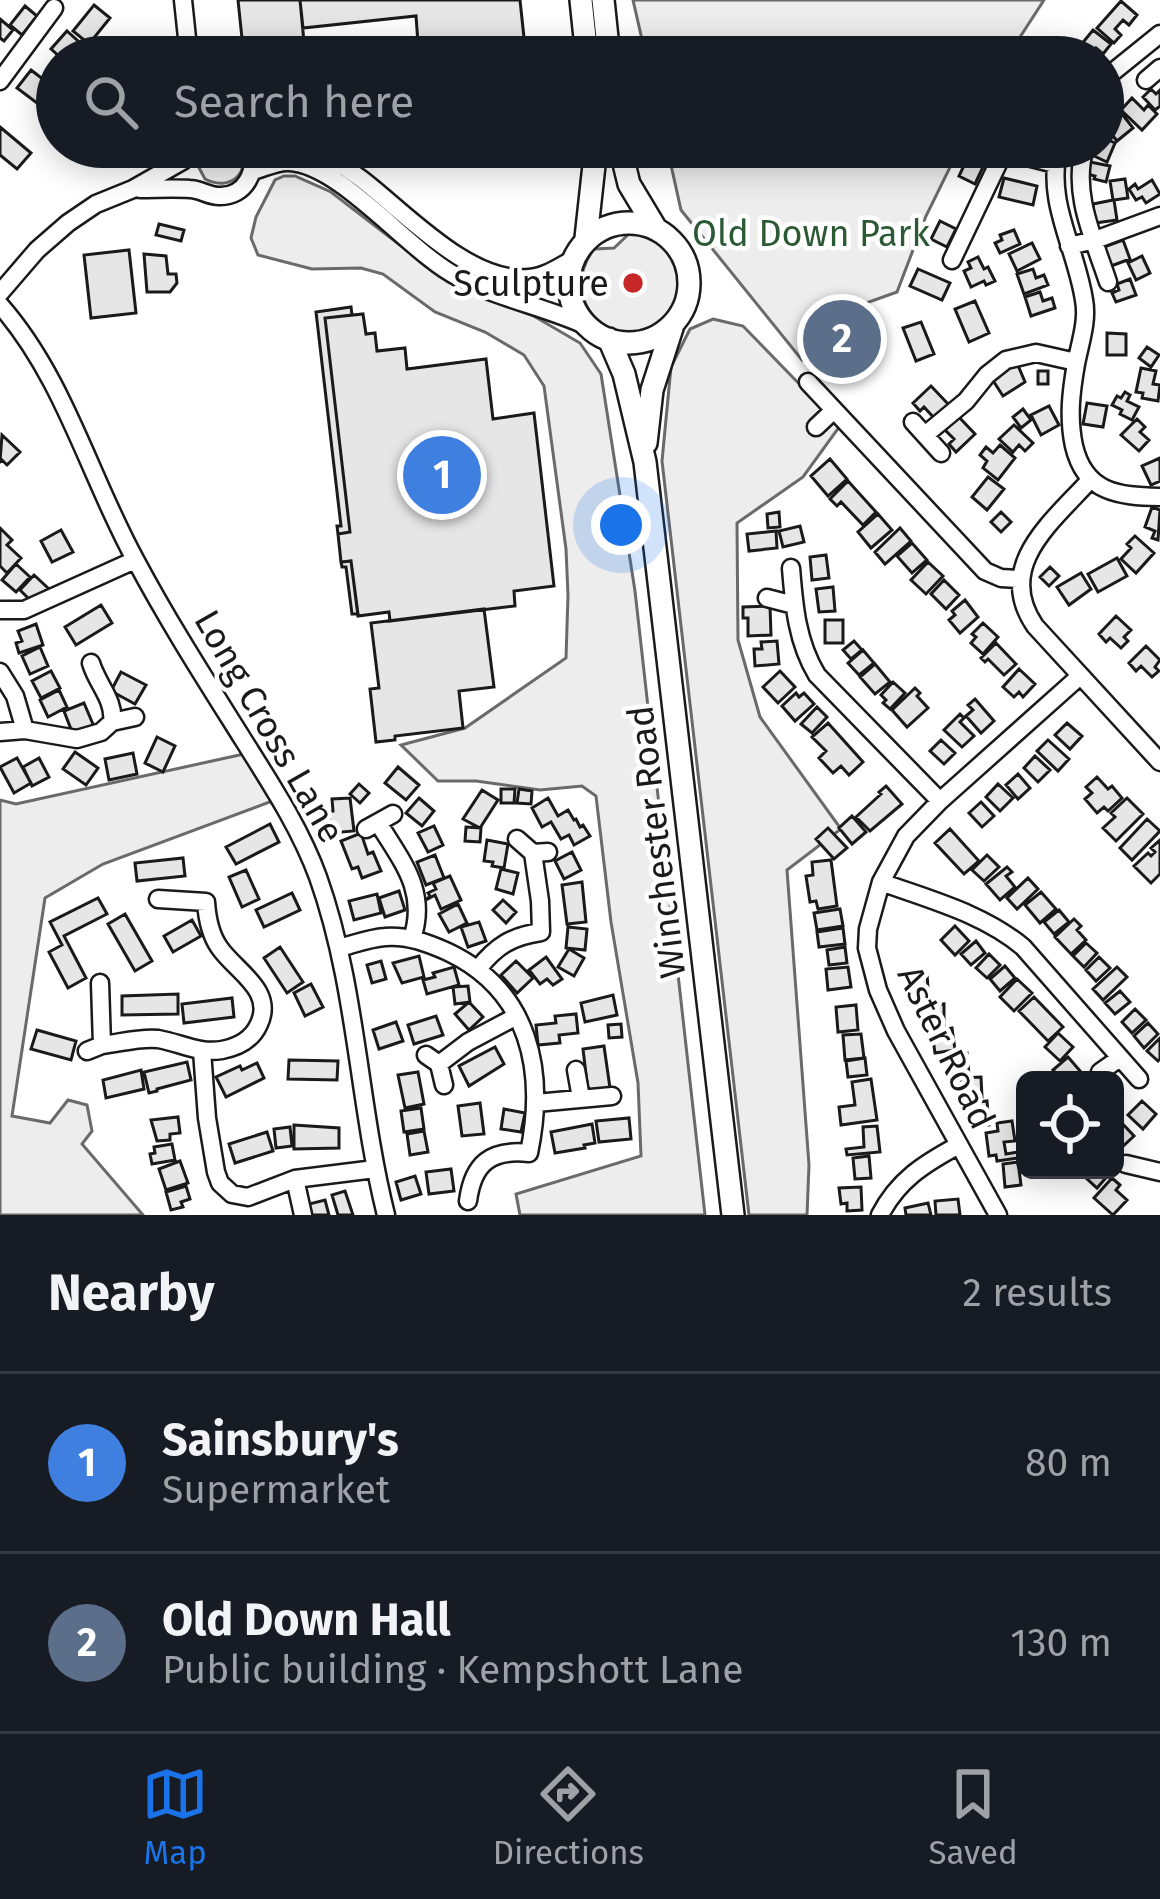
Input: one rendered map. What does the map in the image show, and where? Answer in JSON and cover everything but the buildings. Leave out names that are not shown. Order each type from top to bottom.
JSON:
[{"type":"main road","points":[[581,0],[585,36]]},
{"type":"main road","points":[[603,0],[607,36]]},
{"type":"main road","points":[[594,168],[586,238],[572,260],[572,300],[599,333],[627,345],[642,344],[666,331],[675,320],[686,302],[688,270],[679,252],[656,230],[629,184],[625,168]]},
{"type":"main road","points":[[586,238],[622,222],[656,230]]},
{"type":"main road","name":"Winchester Road","points":[[645,462],[652,390],[675,320]]},
{"type":"main road","name":"Winchester Road","points":[[599,333],[624,374],[645,462],[734,1215]]},
{"type":"street","points":[[183,0],[187,36]]},
{"type":"street","points":[[0,81],[54,8]]},
{"type":"street","points":[[1124,63],[1160,34]]},
{"type":"street","points":[[0,293],[68,223],[165,168]]},
{"type":"street","points":[[189,168],[191,181],[199,189]]},
{"type":"street","points":[[133,189],[230,194],[247,184],[253,168]]},
{"type":"street","points":[[253,171],[263,168]]},
{"type":"street","points":[[308,168],[361,200],[456,277],[599,333]]},
{"type":"street","points":[[345,168],[433,239],[478,266],[523,279],[572,260]]},
{"type":"street","points":[[952,260],[993,168]]},
{"type":"street","points":[[1057,168],[1056,200],[1085,302],[1070,400],[1071,434],[1079,466],[1090,480],[1119,494],[1160,497]]},
{"type":"street","points":[[1081,168],[1080,197],[1108,282]]},
{"type":"street","points":[[1069,246],[1160,216]]},
{"type":"street","points":[[965,235],[983,244]]},
{"type":"street","name":"Long Cross Lane","points":[[0,305],[51,378],[135,560],[284,805],[317,874],[349,989],[386,1215]]},
{"type":"street","points":[[941,453],[919,428],[966,401],[1006,360],[1036,353],[1076,362]]},
{"type":"street","points":[[808,382],[985,571],[1020,579]]},
{"type":"street","points":[[816,427],[834,410]]},
{"type":"street","points":[[1090,480],[1027,555],[1020,596],[1030,619],[1160,762]]},
{"type":"street","points":[[0,610],[24,610],[135,560]]},
{"type":"street","points":[[791,568],[806,657],[817,675],[940,801],[1080,676]]},
{"type":"street","points":[[767,598],[794,604]]},
{"type":"street","points":[[91,663],[112,704],[112,722]]},
{"type":"street","points":[[0,672],[25,730]]},
{"type":"street","points":[[0,732],[25,730],[77,740],[101,732],[112,722],[135,717]]},
{"type":"street","name":"Aster Road","points":[[940,801],[906,836],[881,882],[867,949],[896,1031],[998,1215]]},
{"type":"street","points":[[379,822],[412,878],[417,914],[412,939]]},
{"type":"street","points":[[478,969],[505,942],[541,932],[541,853],[517,839]]},
{"type":"street","points":[[881,882],[985,920],[1004,932],[1139,1079]]},
{"type":"street","points":[[100,983],[95,1048],[155,1039],[202,1051],[231,1048],[252,1036],[262,1017],[261,996],[219,947],[206,902],[158,899]]},
{"type":"street","points":[[339,948],[387,937],[412,939],[444,950],[478,969],[518,1016],[531,1051],[536,1103],[530,1153],[500,1154],[485,1162],[471,1180],[468,1201]]},
{"type":"street","points":[[444,1085],[432,1060],[518,1016]]},
{"type":"street","points":[[202,1051],[207,1118],[220,1183],[232,1195],[248,1197],[295,1179],[375,1169]]},
{"type":"street","points":[[1101,1071],[1120,1058]]},
{"type":"street","points":[[576,1070],[581,1098]]},
{"type":"street","points":[[536,1103],[612,1096]]},
{"type":"street","points":[[880,1215],[903,1180],[957,1146]]},
{"type":"street","points":[[1126,1164],[1155,1171],[1149,1189]]},
{"type":"street","points":[[295,1179],[303,1215]]},
{"type":"green space","points":[[633,0],[1044,0],[1021,36],[641,36]]},
{"type":"green space","points":[[199,168],[242,168],[230,181],[205,179]]},
{"type":"green space","name":"Old Down Park","points":[[672,168],[950,168],[897,292],[852,308],[802,360],[681,210]]},
{"type":"green space","points":[[284,176],[331,192],[431,269],[532,315],[580,343],[601,374],[635,591],[705,1215],[520,1215],[516,1194],[641,1156],[638,1083],[596,796],[582,786],[540,790],[438,781],[401,745],[465,728],[566,658],[566,549],[544,386],[524,355],[485,332],[435,312],[383,274],[361,268],[312,269],[258,255],[251,238],[256,217],[275,180]]},
{"type":"green space","points":[[631,232],[667,246],[683,278],[674,311],[658,327],[639,334],[602,324],[589,310],[582,292],[583,271],[594,249],[614,248]]},
{"type":"green space","points":[[713,319],[743,326],[840,426],[803,477],[737,523],[738,640],[760,717],[841,829],[787,870],[809,1165],[807,1215],[749,1215],[662,461],[671,367],[690,329]]},
{"type":"green space","points":[[244,754],[275,800],[103,864],[45,898],[12,1116],[50,1123],[68,1100],[87,1105],[92,1131],[82,1144],[143,1215],[0,1215],[0,800],[16,804]]},
{"type":"place","name":"Sculpture","points":[[633,283]]},
{"type":"place","name":"Old Down Hall","points":[[842,339]]},
{"type":"place","name":"Sainsbury's","points":[[442,475]]}]
